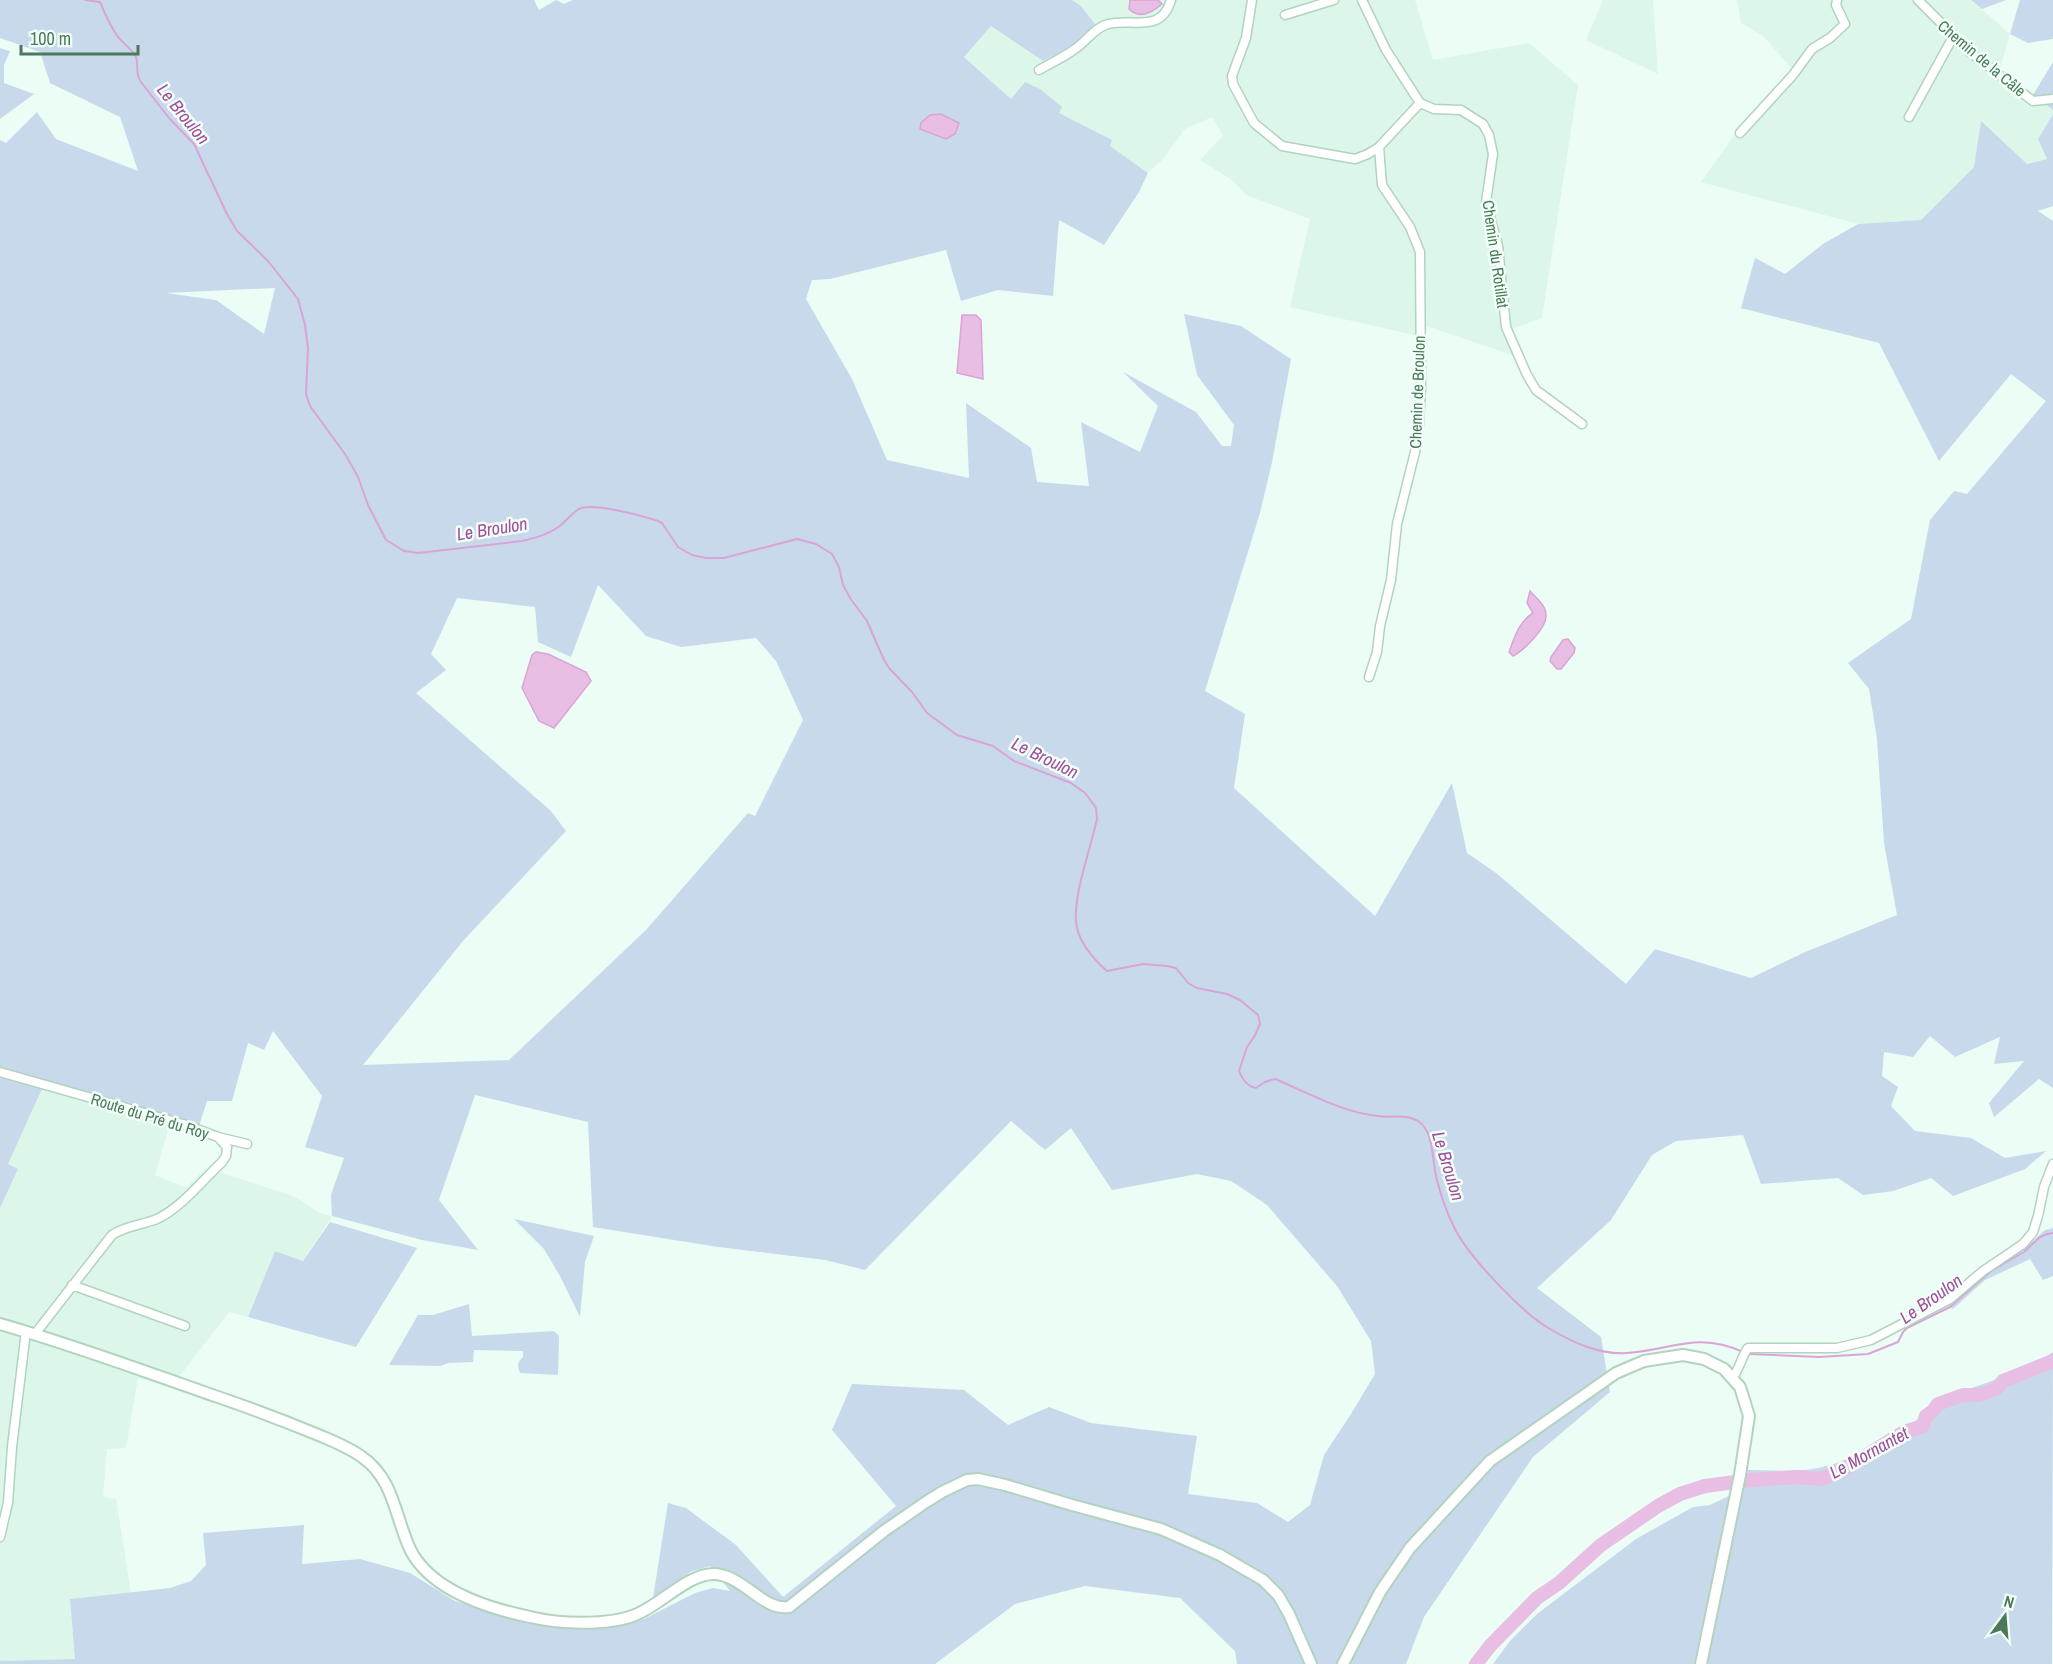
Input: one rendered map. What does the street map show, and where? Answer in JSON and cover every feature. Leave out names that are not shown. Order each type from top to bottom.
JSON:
[{"type":"street","points":[[1039,70],[1077,49],[1101,26],[1110,23],[1153,22],[1168,10],[1171,0]]},
{"type":"street","points":[[1252,0],[1246,38],[1232,76],[1233,84],[1254,123],[1282,146],[1355,159],[1379,147],[1420,103],[1386,50],[1362,0]]},
{"type":"street","points":[[1285,15],[1334,0]]},
{"type":"street","points":[[1740,133],[1793,75],[1812,49],[1830,38],[1845,24],[1836,4],[1837,0]]},
{"type":"street","name":"Chemin de la Câle","points":[[1918,0],[1953,37],[1990,69],[2033,101],[2053,99]]},
{"type":"street","points":[[1908,117],[1953,37]]},
{"type":"street","name":"Chemin du Rotillat","points":[[1420,103],[1434,109],[1461,110],[1482,124],[1490,135],[1493,154],[1486,202],[1498,246],[1506,327],[1536,390],[1582,424]]},
{"type":"street","name":"Chemin de Broulon","points":[[1369,677],[1377,652],[1380,626],[1391,580],[1397,524],[1415,452],[1421,388],[1420,252],[1410,227],[1382,185],[1379,147]]},
{"type":"street","name":"Route du Pré du Roy","points":[[0,1072],[183,1124],[218,1137],[227,1147],[226,1156],[214,1170],[166,1213],[112,1235],[31,1333]]},
{"type":"street","points":[[218,1137],[247,1144],[240,1145],[226,1156]]},
{"type":"street","points":[[1732,1378],[1738,1372],[1748,1348],[1836,1348],[1871,1340],[1950,1299],[1983,1270],[2023,1244],[2032,1232],[2048,1173],[2053,1164]]},
{"type":"street","points":[[72,1285],[185,1326]]},
{"type":"street","points":[[0,1324],[256,1410],[361,1456],[377,1469],[387,1485],[409,1547],[416,1561],[428,1574],[455,1592],[531,1618],[568,1621],[619,1620],[635,1616],[653,1606],[694,1578],[715,1574],[737,1580],[772,1604],[783,1608],[789,1607],[884,1531],[926,1502],[968,1480],[978,1479],[1161,1529],[1187,1539],[1228,1560],[1263,1580],[1278,1594],[1311,1664]]},
{"type":"street","points":[[0,1537],[8,1503],[12,1447],[31,1333]]},
{"type":"street","points":[[1343,1664],[1380,1592],[1410,1548],[1490,1461],[1616,1373],[1644,1361],[1673,1355],[1693,1356],[1714,1363],[1732,1378],[1744,1395],[1749,1416],[1740,1475],[1701,1664]]},
{"type":"shaded area","points":[[0,0],[534,0],[539,10],[556,0],[564,4],[573,0],[1072,0],[1081,6],[1095,24],[1072,46],[1043,61],[991,26],[964,57],[1011,99],[1025,82],[1040,89],[1062,107],[1059,113],[1112,140],[1110,146],[1148,173],[1139,192],[1104,245],[1059,220],[1053,296],[998,290],[961,301],[946,250],[830,279],[812,280],[806,299],[852,379],[887,460],[969,478],[966,403],[1031,448],[1037,482],[1089,486],[1081,422],[1140,452],[1158,406],[1123,372],[1196,412],[1222,446],[1231,446],[1234,425],[1197,375],[1184,314],[1241,326],[1291,359],[1260,513],[1205,691],[1245,714],[1234,788],[1375,916],[1452,783],[1467,853],[1496,873],[1626,984],[1655,949],[1751,978],[1803,953],[1897,915],[1884,843],[1877,739],[1869,689],[1848,663],[1911,619],[1930,520],[1954,491],[1967,494],[2046,401],[2011,374],[1939,461],[1879,343],[1741,308],[1755,258],[1785,274],[1823,244],[1858,224],[1921,220],[1974,167],[1981,121],[2027,164],[2047,159],[2038,139],[2053,114],[2053,206],[2038,211],[2053,221],[2053,1088],[2039,1079],[1994,1117],[1989,1103],[2024,1061],[1994,1064],[2000,1037],[1955,1057],[1930,1036],[1913,1057],[1884,1052],[1882,1076],[1898,1087],[1891,1106],[1915,1131],[1971,1138],[2005,1158],[2046,1151],[2025,1169],[1953,1196],[1931,1178],[1893,1191],[1863,1195],[1838,1178],[1761,1184],[1743,1135],[1676,1141],[1652,1155],[1611,1220],[1537,1288],[1601,1337],[1610,1392],[1533,1457],[1424,1617],[1406,1664],[1237,1664],[1235,1651],[1180,1598],[1085,1586],[1015,1604],[935,1664],[0,1664],[0,1661],[75,1659],[70,1599],[170,1588],[191,1581],[206,1565],[203,1533],[304,1525],[302,1564],[360,1559],[410,1573],[455,1601],[492,1613],[531,1623],[599,1628],[644,1619],[695,1593],[713,1588],[730,1591],[710,1566],[692,1571],[653,1598],[668,1503],[686,1508],[736,1545],[783,1597],[896,1506],[832,1430],[852,1384],[964,1390],[1008,1425],[1049,1407],[1091,1423],[1197,1436],[1188,1494],[1257,1503],[1288,1522],[1310,1505],[1324,1455],[1375,1374],[1371,1341],[1337,1286],[1267,1205],[1231,1181],[1197,1174],[1112,1190],[1071,1128],[1045,1150],[1011,1121],[865,1270],[825,1260],[718,1247],[593,1227],[588,1122],[475,1095],[439,1200],[478,1250],[422,1240],[332,1216],[331,1195],[344,1158],[305,1147],[322,1096],[273,1031],[264,1050],[248,1043],[232,1101],[207,1101],[199,1126],[46,1080],[8,1164],[18,1169],[0,1208],[0,140],[6,143],[37,112],[56,139],[138,171],[120,117],[50,83],[40,52],[0,38]],"holes":[[[275,288],[264,334],[216,300],[166,293]],[[598,585],[646,636],[681,647],[756,638],[776,661],[803,720],[755,816],[748,813],[646,930],[509,1060],[363,1065],[463,941],[566,831],[551,811],[416,693],[446,670],[431,654],[457,598],[535,607],[538,642],[571,657]]]},
{"type":"shaded area","points":[[1072,0],[1415,0],[1433,60],[1529,43],[1578,85],[1542,318],[1511,329],[1519,351],[1512,355],[1423,325],[1423,337],[1290,307],[1310,219],[1246,195],[1232,180],[1200,160],[1223,136],[1212,117],[1185,129],[1162,160],[1148,173],[1110,146],[1112,140],[1059,113],[1061,107],[1050,98],[1011,99],[964,57],[991,26],[1043,61],[1072,46],[1095,24],[1081,6]]},
{"type":"shaded area","points":[[1130,0],[1158,0],[1162,4],[1151,12],[1138,14],[1129,9]]},
{"type":"shaded area","points":[[1603,0],[1653,0],[1658,74],[1586,40]]},
{"type":"shaded area","points":[[1737,0],[1971,0],[2010,34],[2000,69],[2053,110],[2053,114],[2038,139],[2047,159],[2026,164],[1981,122],[1974,167],[1921,220],[1858,224],[1701,182],[1738,130],[1792,69],[1763,36],[1741,23]]},
{"type":"shaded area","points":[[1971,0],[2006,0],[1982,9]]},
{"type":"shaded area","points":[[2020,0],[2053,0],[2053,39],[2028,43],[2010,34]]},
{"type":"shaded area","points":[[0,48],[10,51],[4,65],[4,83],[34,94],[0,119]]},
{"type":"shaded area","points":[[2053,62],[2053,110],[2033,95]]},
{"type":"shaded area","points":[[941,114],[959,123],[955,134],[946,139],[920,129],[921,123],[930,115]]},
{"type":"shaded area","points":[[962,315],[976,315],[981,320],[983,379],[957,373]]},
{"type":"shaded area","points":[[1530,591],[1544,608],[1545,620],[1534,638],[1513,656],[1509,652],[1516,635],[1524,621],[1533,613],[1527,603]]},
{"type":"shaded area","points":[[1568,639],[1575,648],[1574,653],[1561,669],[1557,669],[1550,661],[1551,657],[1563,640]]},
{"type":"shaded area","points":[[536,652],[548,654],[586,672],[591,681],[554,728],[539,721],[522,688],[532,655]]},
{"type":"shaded area","points":[[46,1080],[199,1126],[197,1134],[169,1126],[155,1175],[186,1188],[206,1168],[293,1196],[320,1213],[332,1216],[303,1261],[275,1251],[248,1317],[229,1312],[171,1387],[138,1378],[126,1448],[107,1449],[103,1497],[116,1499],[131,1593],[70,1599],[75,1659],[0,1661],[0,1208],[18,1169],[8,1164]]},
{"type":"shaded area","points":[[514,1219],[594,1236],[585,1262],[580,1317],[544,1249]]},
{"type":"shaded area","points":[[330,1222],[417,1248],[356,1347],[248,1317],[275,1251],[303,1261]]},
{"type":"shaded area","points":[[2053,1228],[2053,1276],[2043,1280],[2030,1259],[1985,1280],[1953,1309],[1949,1306],[1985,1272],[2021,1251],[2045,1230]]},
{"type":"shaded area","points":[[469,1304],[472,1336],[554,1331],[559,1336],[558,1375],[520,1373],[518,1364],[523,1357],[523,1351],[474,1350],[473,1362],[448,1363],[441,1366],[389,1365],[418,1315],[433,1315]]},
{"type":"shaded area","points":[[2053,1352],[2052,1664],[1704,1664],[1748,1470],[1805,1470],[1847,1459],[1915,1422],[1940,1401],[2014,1372]]},
{"type":"shaded area","points":[[1731,1495],[1694,1664],[1493,1664],[1510,1641],[1537,1614],[1636,1539],[1693,1507],[1710,1505]]},
{"type":"waterway","name":"Le Broulon","points":[[85,0],[100,2],[115,33],[135,55],[141,82],[169,118],[194,144],[237,231],[268,261],[298,299],[308,348],[306,394],[310,406],[345,454],[358,477],[368,505],[386,540],[404,551],[418,553],[522,541],[552,531],[579,509],[595,507],[618,510],[658,521],[662,523],[678,547],[692,555],[706,558],[724,558],[797,539],[816,544],[832,554],[839,567],[843,585],[867,621],[884,660],[927,713],[957,735],[993,746],[1014,761],[1071,783],[1085,793],[1092,802],[1096,808],[1097,819],[1080,884],[1076,920],[1079,934],[1086,948],[1107,971],[1143,964],[1167,966],[1176,968],[1188,983],[1197,988],[1227,994],[1240,1000],[1258,1015],[1260,1024],[1247,1047],[1239,1071],[1250,1086],[1256,1088],[1275,1079],[1325,1101],[1364,1114],[1409,1118],[1418,1121],[1430,1138],[1441,1195],[1461,1239],[1483,1268],[1511,1298],[1550,1329],[1568,1339],[1607,1352],[1627,1353],[1698,1342],[1727,1346],[1743,1352]]},
{"type":"waterway","name":"Le Broulon","points":[[1749,1354],[1819,1357],[1868,1354],[1898,1342],[1907,1328],[1950,1307],[1991,1271],[2024,1252],[2040,1237],[2053,1233]]},
{"type":"waterway","name":"Le Mornantet","points":[[1476,1664],[1490,1646],[1537,1598],[1559,1583],[1601,1545],[1658,1506],[1680,1494],[1705,1486],[1750,1480],[1797,1477],[1821,1479],[1843,1470],[1904,1432],[1923,1426],[1926,1416],[1938,1404],[1963,1395],[1979,1395],[1996,1389],[2003,1381],[2053,1361]]}]
